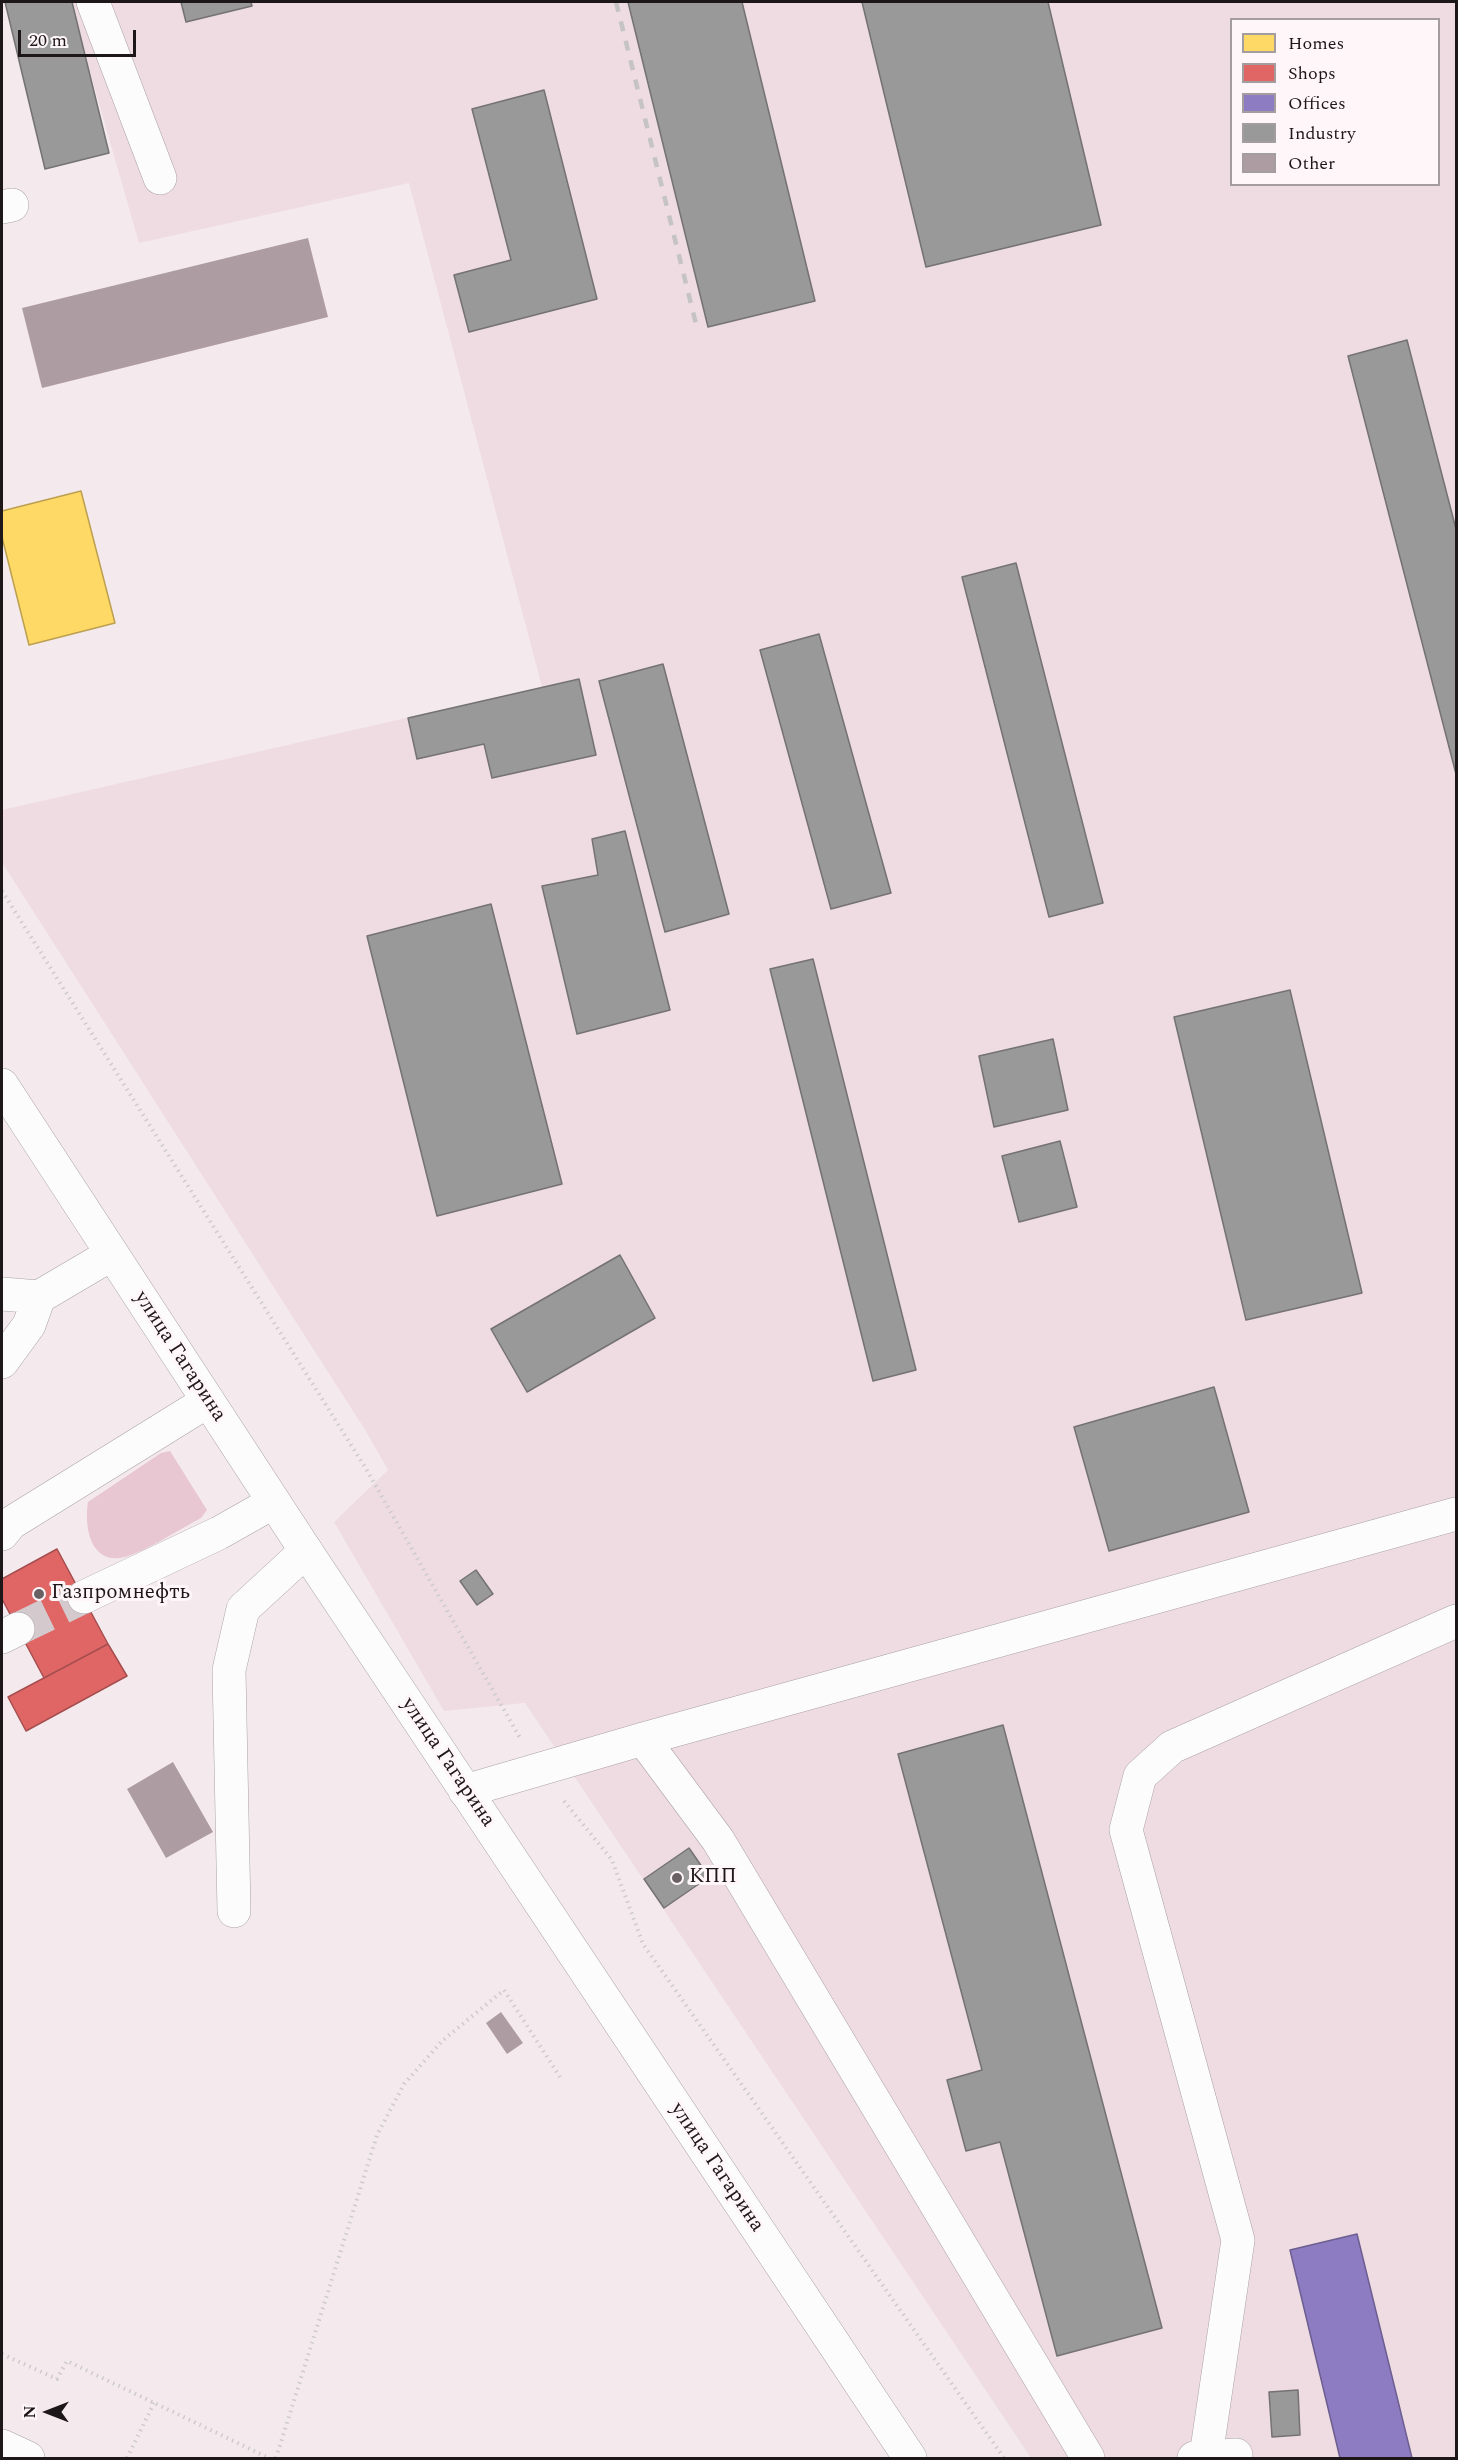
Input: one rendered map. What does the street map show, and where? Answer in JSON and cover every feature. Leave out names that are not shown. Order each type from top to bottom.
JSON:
[{"type":"main road","points":[[93,2],[160,178]]},
{"type":"main road","name":"улица Гагарина","points":[[2,1085],[900,2452]]},
{"type":"main road","points":[[2,1294],[39,1297],[112,1254]]},
{"type":"main road","points":[[2,1362],[29,1325],[39,1297]]},
{"type":"main road","points":[[2,1534],[11,1523],[208,1401]]},
{"type":"main road","points":[[84,1597],[219,1533],[274,1502]]},
{"type":"main road","points":[[465,1791],[643,1739],[1456,1514]]},
{"type":"main road","points":[[234,1911],[228,1670],[243,1609],[306,1551]]},
{"type":"main road","points":[[1212,2457],[1238,2240],[1126,1830],[1140,1776],[1172,1746],[1456,1621]]},
{"type":"main road","points":[[643,1739],[718,1840],[1088,2458]]},
{"type":"main road","points":[[2,2445],[28,2458]]},
{"type":"path","points":[[2,891],[365,1467],[538,1769],[612,1860],[643,1944],[1004,2458]]},
{"type":"path","points":[[276,2458],[377,2135],[404,2084],[442,2041],[504,1990],[560,2077]]},
{"type":"path","points":[[2,2354],[57,2379],[67,2361],[269,2458]]},
{"type":"path","points":[[127,2458],[154,2403]]},
{"type":"shaded area","points":[[70,2],[1456,2],[1456,2458],[1031,2458],[525,1703],[444,1711],[334,1522],[388,1470],[367,1433],[3,864],[2,810],[542,687],[409,183],[139,243]]},
{"type":"shaded area","points":[[170,1451],[207,1510],[201,1518],[143,1550],[125,1557],[104,1556],[92,1542],[89,1532],[88,1502],[161,1453]]},
{"type":"building: Homes","points":[[81,491],[115,623],[29,645],[2,537],[2,511]]},
{"type":"building: Shops","points":[[57,1549],[108,1644],[44,1678],[2,1599],[2,1579]]},
{"type":"building: Shops","points":[[108,1644],[127,1676],[26,1731],[8,1697]]},
{"type":"building: Offices","points":[[1357,2234],[1412,2458],[1340,2458],[1290,2250]]},
{"type":"building: Industry","points":[[5,2],[72,2],[109,153],[45,169]]},
{"type":"building: Industry","points":[[181,2],[251,2],[252,6],[186,22]]},
{"type":"building: Industry","points":[[628,2],[742,2],[815,301],[708,327]]},
{"type":"building: Industry","points":[[862,2],[1048,2],[1101,225],[926,267]]},
{"type":"building: Industry","points":[[544,90],[597,299],[469,332],[454,275],[511,260],[472,109]]},
{"type":"building: Industry","points":[[1407,340],[1456,529],[1456,774],[1348,356]]},
{"type":"building: Industry","points":[[1016,563],[1103,903],[1049,917],[962,577]]},
{"type":"building: Industry","points":[[819,634],[891,893],[831,909],[760,650]]},
{"type":"building: Industry","points":[[663,664],[729,914],[665,932],[599,681]]},
{"type":"building: Industry","points":[[579,679],[596,755],[492,778],[484,744],[417,759],[408,718]]},
{"type":"building: Industry","points":[[625,831],[670,1010],[577,1034],[542,886],[598,875],[592,839]]},
{"type":"building: Industry","points":[[491,904],[562,1184],[437,1216],[367,936]]},
{"type":"building: Industry","points":[[813,959],[916,1370],[873,1381],[770,969]]},
{"type":"building: Industry","points":[[1290,990],[1362,1293],[1246,1320],[1174,1017]]},
{"type":"building: Industry","points":[[1053,1039],[1068,1110],[994,1127],[979,1056]]},
{"type":"building: Industry","points":[[1060,1141],[1077,1207],[1019,1222],[1002,1156]]},
{"type":"building: Industry","points":[[620,1255],[655,1318],[527,1392],[491,1329]]},
{"type":"building: Industry","points":[[1214,1387],[1249,1512],[1109,1551],[1074,1427]]},
{"type":"building: Industry","points":[[476,1570],[493,1594],[477,1605],[460,1581]]},
{"type":"building: Industry","points":[[1003,1725],[1162,2328],[1057,2356],[1000,2142],[966,2151],[947,2080],[982,2070],[898,1754]]},
{"type":"building: Industry","name":"КПП","points":[[689,1848],[709,1877],[664,1908],[644,1879]]},
{"type":"building: Industry","points":[[1298,2390],[1300,2435],[1272,2437],[1269,2392]]},
{"type":"building: Other","points":[[308,238],[328,317],[42,388],[22,308]]},
{"type":"building: Other","points":[[173,1762],[213,1832],[166,1858],[127,1789]]},
{"type":"building: Other","points":[[501,2012],[523,2043],[507,2054],[486,2023]]},
{"type":"tunnel","points":[[18,1629],[84,1597]]},
{"type":"railway","points":[[616,2],[697,328]]},
{"type":"place","name":"Газпромнефть","points":[[39,1594]]},
{"type":"place","name":"КПП","points":[[677,1878]]}]
